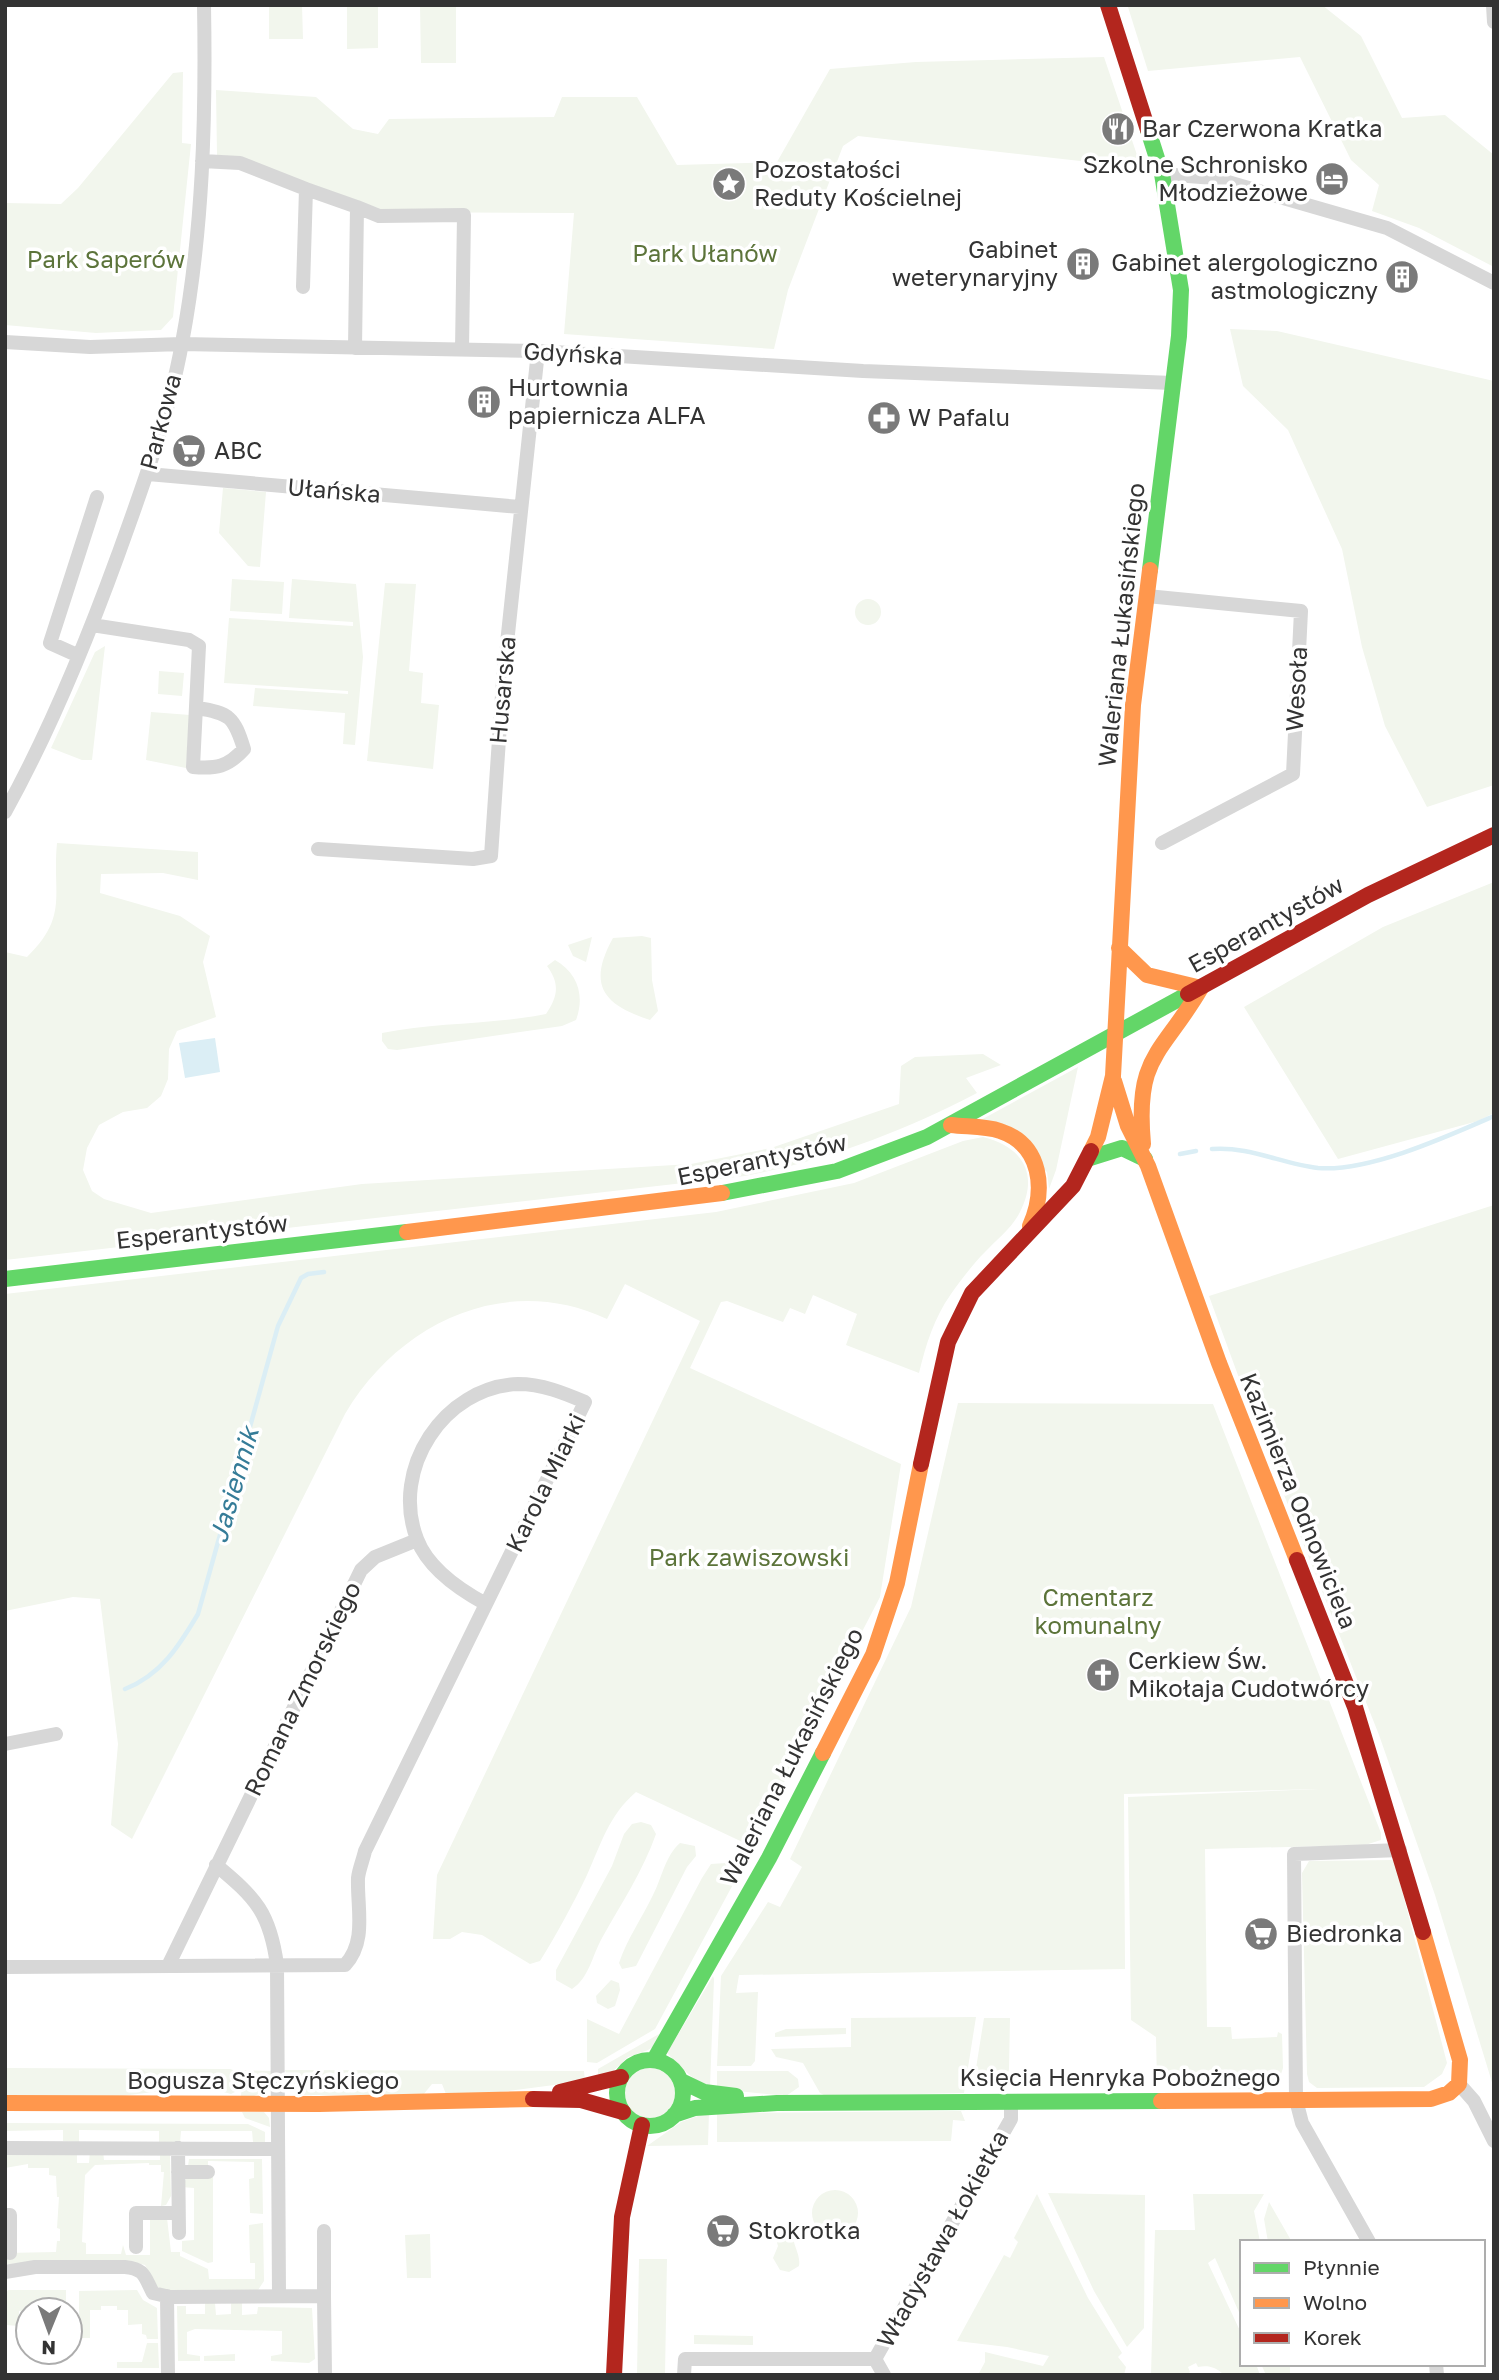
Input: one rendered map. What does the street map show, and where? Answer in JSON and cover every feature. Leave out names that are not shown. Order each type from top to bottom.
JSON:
[{"type":"street","name":"Parkowa","points":[[5,812],[92,625],[148,474],[182,344],[206,108],[204,5]]},
{"type":"street","name":"Waleriana Łukasińskiego","points":[[654,2060],[769,1858],[873,1655],[897,1583],[930,1416],[948,1342],[972,1293],[1026,1233],[1061,1202],[1090,1158],[1103,1123],[1113,1076],[1133,705],[1173,383],[1181,290],[1162,174],[1108,5]]},
{"type":"street","points":[[1493,5],[1494,22]]},
{"type":"street","points":[[202,161],[240,163],[379,216],[464,215],[462,350]]},
{"type":"street","points":[[1162,174],[1214,178],[1387,228],[1494,283]]},
{"type":"street","points":[[303,287],[306,189]]},
{"type":"street","points":[[355,348],[357,207]]},
{"type":"street","name":"Gdyńska","points":[[5,342],[90,347],[182,344],[538,351],[863,371],[1173,383]]},
{"type":"street","name":"Husarska","points":[[318,849],[472,859],[491,856],[503,681],[538,351]]},
{"type":"street","name":"Ułańska","points":[[148,474],[520,507]]},
{"type":"street","points":[[79,656],[50,643],[97,497]]},
{"type":"street","name":"Wesoła","points":[[1147,596],[1301,611],[1293,774],[1162,843]]},
{"type":"street","points":[[92,625],[189,640],[199,646],[192,767],[215,769],[233,761],[244,749],[237,725],[223,712],[197,708]]},
{"type":"street","name":"Esperantystów","points":[[5,1279],[730,1194],[837,1171],[904,1147],[951,1125],[1115,1032],[1201,988],[1368,895],[1494,835]]},
{"type":"street","points":[[1119,948],[1147,975],[1201,988],[1189,1009],[1153,1054],[1144,1075],[1140,1115],[1145,1159]]},
{"type":"street","name":"Kazimierza Odnowiciela","points":[[1113,1076],[1128,1126],[1145,1159],[1219,1363],[1354,1707],[1400,1850],[1460,2060],[1459,2084]]},
{"type":"street","name":"Waleriana Łukasińskiego","points":[[951,1125],[998,1130],[1025,1146],[1034,1159],[1042,1186],[1040,1204],[1026,1233]]},
{"type":"street","points":[[1090,1158],[1122,1148],[1145,1159]]},
{"type":"street","name":"Karola Miarki","points":[[277,1965],[345,1965],[356,1953],[359,1932],[358,1875],[365,1851],[585,1402],[561,1392],[517,1384],[464,1400],[436,1423],[418,1460],[412,1480],[411,1506],[417,1540],[442,1574],[486,1604]]},
{"type":"street","name":"Romana Zmorskiego","points":[[168,1966],[361,1570],[375,1557],[417,1540]]},
{"type":"street","points":[[5,1744],[56,1734]]},
{"type":"street","points":[[1368,2240],[1301,2123],[1296,2100],[1294,1854],[1400,1850]]},
{"type":"street","points":[[216,1866],[249,1892],[271,1927],[277,1965],[279,2295]]},
{"type":"street","points":[[5,1967],[277,1965]]},
{"type":"street","points":[[654,2060],[671,2068],[681,2081],[683,2096],[674,2115],[660,2124],[642,2125],[623,2112],[617,2097],[621,2077],[638,2062],[654,2060]]},
{"type":"street","name":"Bogusza Stęczyńskiego","points":[[521,2100],[601,2084],[621,2077]]},
{"type":"street","name":"Księcia Henryka Pobożnego","points":[[681,2081],[704,2092],[777,2103]]},
{"type":"street","points":[[1459,2084],[1474,2101],[1494,2141]]},
{"type":"street","name":"Księcia Henryka Pobożnego","points":[[674,2115],[695,2108],[777,2103],[1431,2099],[1449,2093],[1459,2084]]},
{"type":"street","name":"Bogusza Stęczyńskiego","points":[[5,2103],[278,2105],[521,2100],[594,2102],[623,2112]]},
{"type":"street","name":"Władysława Łokietka","points":[[884,2375],[875,2359],[1010,2119],[1011,2102]]},
{"type":"street","points":[[614,2375],[619,2234],[627,2178],[642,2125]]},
{"type":"street","points":[[5,2148],[278,2149]]},
{"type":"street","points":[[177,2148],[179,2234]]},
{"type":"street","points":[[178,2172],[208,2172]]},
{"type":"street","points":[[136,2247],[136,2213],[178,2213]]},
{"type":"street","points":[[5,2215],[10,2215],[10,2253]]},
{"type":"street","points":[[324,2231],[325,2375]]},
{"type":"street","points":[[5,2272],[35,2267],[139,2268],[146,2273],[153,2293],[167,2296],[324,2296]]},
{"type":"street","points":[[167,2296],[168,2375]]},
{"type":"street","points":[[684,2375],[685,2359],[875,2359]]},
{"type":"green space","points":[[269,5],[302,5],[303,39],[269,39]]},
{"type":"green space","points":[[347,5],[378,5],[378,48],[347,49]]},
{"type":"green space","points":[[420,5],[456,5],[456,63],[421,63]]},
{"type":"green space","points":[[1322,5],[1361,36],[1402,118],[1445,115],[1494,155],[1494,267],[1419,228],[1372,211],[1379,185],[1351,160],[1300,57],[1148,71],[1128,7]]},
{"type":"green space","name":"Park Ułanów","points":[[1104,57],[1138,158],[1089,162],[858,136],[843,146],[788,290],[774,349],[564,334],[574,213],[386,212],[238,157],[217,155],[216,90],[316,97],[353,129],[378,134],[389,119],[554,117],[562,97],[637,97],[677,165],[777,162],[830,69],[916,62]]},
{"type":"green space","name":"Park Saperów","points":[[183,72],[182,143],[191,144],[173,317],[161,330],[96,333],[5,325],[5,203],[61,204],[78,188],[173,73]]},
{"type":"green space","points":[[1230,329],[1277,331],[1494,381],[1494,785],[1427,807],[1385,726],[1362,647],[1342,549],[1288,430],[1243,386]]},
{"type":"green space","points":[[223,488],[266,492],[260,567],[248,566],[219,533]]},
{"type":"green space","points":[[232,579],[284,582],[282,614],[230,611]]},
{"type":"green space","points":[[292,579],[356,584],[363,657],[355,745],[343,744],[345,713],[253,706],[255,688],[348,694],[348,691],[224,683],[229,618],[353,626],[353,622],[289,618]]},
{"type":"green space","points":[[385,583],[416,584],[409,671],[423,673],[421,703],[439,705],[433,769],[367,761]]},
{"type":"green space","points":[[868,599],[877,603],[881,612],[877,621],[868,625],[859,621],[855,612],[859,603]]},
{"type":"green space","points":[[105,646],[92,760],[82,760],[51,748],[95,652]]},
{"type":"green space","points":[[159,671],[184,673],[182,696],[158,694]]},
{"type":"green space","points":[[151,712],[190,715],[186,768],[146,760]]},
{"type":"green space","points":[[57,843],[198,852],[198,880],[163,873],[101,874],[100,893],[180,916],[210,936],[203,962],[216,1017],[177,1031],[169,1049],[168,1079],[161,1096],[147,1108],[123,1112],[99,1125],[87,1148],[83,1170],[92,1191],[104,1199],[151,1213],[362,1184],[691,1164],[771,1148],[899,1104],[901,1066],[915,1057],[983,1054],[1001,1065],[966,1078],[977,1093],[921,1120],[835,1153],[745,1176],[5,1260],[5,952],[27,957],[49,929],[56,904]]},
{"type":"green space","points":[[1494,882],[1494,1113],[1478,1121],[1338,1159],[1244,1007],[1383,927]]},
{"type":"green space","points":[[592,937],[586,962],[573,956],[568,945]]},
{"type":"green space","points":[[613,938],[651,938],[652,980],[658,1011],[650,1020],[611,1000],[601,981],[605,954]]},
{"type":"green space","points":[[555,960],[569,971],[578,986],[580,1002],[576,1020],[562,1026],[397,1050],[388,1049],[382,1041],[382,1033],[402,1029],[546,1014],[556,990],[556,984],[547,966]]},
{"type":"green space","points":[[1078,1067],[1056,1170],[1049,1189],[1047,1172],[979,1121]]},
{"type":"green space","name":"Park zawiszowski","points":[[983,1137],[1008,1147],[1017,1154],[1027,1174],[1026,1198],[1013,1223],[972,1267],[945,1303],[931,1332],[919,1373],[846,1345],[857,1314],[813,1295],[805,1314],[790,1308],[783,1322],[727,1301],[721,1302],[690,1368],[901,1464],[880,1597],[751,1846],[636,1792],[612,1820],[576,1897],[540,1961],[530,1964],[482,1935],[462,1932],[450,1939],[433,1939],[437,1875],[700,1321],[625,1284],[607,1319],[569,1306],[531,1301],[494,1304],[458,1314],[425,1331],[395,1354],[368,1382],[345,1414],[132,1839],[111,1825],[118,1744],[100,1599],[73,1597],[5,1611],[5,1294],[716,1212],[854,1183],[963,1141]]},
{"type":"green space","points":[[1494,1205],[1494,2089],[1435,1895],[1379,1735],[1254,1419],[1209,1296]]},
{"type":"green space","name":"Cmentarz komunalny","points":[[958,1403],[1213,1404],[1381,1833],[1381,1840],[1365,1845],[1205,1849],[1207,2027],[1231,2027],[1232,2039],[1277,2037],[1278,2032],[1282,2034],[1283,2068],[1278,2083],[1233,2089],[1157,2082],[1156,2037],[1131,2020],[1128,1797],[1319,1789],[1124,1794],[1125,1969],[739,1975],[736,1993],[758,1992],[755,2061],[751,2066],[717,2066],[721,1976],[768,1902],[780,1907],[802,1867],[790,1859],[911,1607]]},
{"type":"green space","points":[[641,1822],[651,1825],[656,1834],[651,1848],[586,1973],[572,1989],[556,1980],[556,1970],[612,1866],[624,1834],[632,1824]]},
{"type":"green space","points":[[680,1843],[695,1846],[696,1856],[687,1867],[636,1966],[622,1969],[619,1963],[626,1945],[653,1895],[667,1861]]},
{"type":"green space","points":[[1394,1860],[1447,2063],[1442,2074],[1424,2087],[1317,2088],[1309,2082],[1307,2074],[1302,1873],[1309,1861]]},
{"type":"green space","points":[[726,1863],[745,1869],[737,1877],[655,2029],[597,2063],[587,2062],[587,2019],[619,2034],[702,1878],[711,1864]]},
{"type":"green space","points":[[713,1976],[710,2088],[692,2077],[667,2053]]},
{"type":"green space","points":[[611,1980],[619,1983],[620,1990],[615,2006],[608,2009],[597,2003],[596,1996]]},
{"type":"green space","points":[[976,2017],[964,2093],[826,2096],[820,2093],[803,2063],[776,2057],[771,2049],[851,2047],[851,2018]]},
{"type":"green space","points":[[984,2018],[1010,2018],[1009,2069],[1005,2088],[973,2087]]},
{"type":"green space","points":[[846,2028],[846,2034],[775,2037],[775,2033],[786,2029]]},
{"type":"green space","points":[[659,2034],[656,2045],[628,2057],[611,2073],[598,2078],[598,2069]]},
{"type":"green space","points":[[5,2068],[230,2069],[236,2071],[237,2091],[231,2094],[204,2087],[162,2086],[161,2091],[122,2096],[5,2096]]},
{"type":"green space","points":[[650,2068],[667,2076],[675,2093],[667,2110],[650,2118],[633,2110],[625,2093],[633,2076]]},
{"type":"green space","points":[[242,2070],[272,2071],[267,2090],[254,2096],[241,2097]]},
{"type":"green space","points":[[285,2070],[584,2071],[585,2081],[486,2094],[446,2094],[442,2084],[432,2084],[423,2095],[302,2095],[291,2088]]},
{"type":"green space","points":[[717,2071],[788,2071],[798,2079],[799,2087],[786,2096],[717,2089]]},
{"type":"green space","points":[[961,2111],[965,2121],[953,2120],[951,2141],[717,2142],[717,2113]]},
{"type":"green space","points":[[242,2112],[264,2112],[269,2118],[270,2127],[245,2118]]},
{"type":"green space","points":[[709,2112],[708,2145],[647,2146],[681,2122]]},
{"type":"green space","points":[[5,2123],[248,2124],[265,2132],[265,2142],[253,2142],[252,2131],[181,2131],[180,2143],[159,2142],[159,2131],[79,2130],[79,2142],[63,2141],[63,2130],[5,2131]]},
{"type":"green space","points":[[77,2151],[77,2163],[89,2163],[90,2151],[103,2151],[104,2160],[160,2160],[160,2152],[170,2153],[171,2196],[166,2205],[161,2206],[164,2172],[161,2172],[161,2165],[95,2165],[85,2175],[82,2242],[86,2243],[86,2254],[121,2254],[123,2245],[126,2255],[150,2255],[150,2218],[167,2218],[171,2252],[180,2252],[180,2256],[208,2269],[209,2279],[255,2279],[255,2263],[250,2263],[249,2225],[263,2223],[264,2281],[258,2290],[167,2290],[157,2287],[145,2265],[130,2261],[5,2264],[5,2253],[56,2252],[60,2229],[57,2228],[59,2197],[56,2176],[49,2175],[49,2168],[28,2168],[28,2164],[5,2168],[5,2154]]},
{"type":"green space","points":[[189,2159],[262,2159],[263,2214],[250,2213],[249,2179],[254,2178],[254,2162],[208,2161],[208,2165],[188,2166]]},
{"type":"green space","points":[[187,2177],[213,2177],[213,2262],[208,2263],[182,2251],[182,2241],[194,2240],[194,2188],[181,2187]]},
{"type":"green space","points":[[835,2190],[851,2197],[858,2213],[851,2229],[835,2236],[819,2229],[812,2213],[819,2197]]},
{"type":"green space","points":[[1048,2193],[1145,2195],[1144,2328],[1127,2347],[1094,2291]]},
{"type":"green space","points":[[1037,2194],[1088,2298],[1122,2353],[1118,2357],[1126,2367],[1124,2375],[978,2375],[985,2362],[985,2352],[1043,2366],[1049,2356],[1007,2347],[957,2341],[1004,2255],[1010,2258],[1018,2242],[1014,2238]]},
{"type":"green space","points":[[1193,2194],[1264,2194],[1254,2211],[1260,2240],[1240,2240],[1240,2314],[1215,2258],[1208,2263],[1240,2331],[1240,2366],[1257,2366],[1260,2375],[1224,2375],[1212,2367],[1198,2367],[1196,2363],[1188,2367],[1190,2372],[1187,2375],[1151,2375],[1155,2230],[1195,2230]]},
{"type":"green space","points":[[1269,2202],[1291,2240],[1268,2240],[1264,2219]]},
{"type":"green space","points":[[782,2227],[793,2235],[799,2258],[799,2266],[789,2272],[780,2270],[773,2258],[778,2246],[774,2232]]},
{"type":"green space","points":[[430,2234],[431,2278],[407,2278],[405,2235]]},
{"type":"green space","points":[[639,2259],[667,2259],[665,2375],[637,2375]]},
{"type":"green space","points":[[8,2290],[66,2290],[66,2296],[14,2296],[14,2326],[6,2325],[5,2335],[5,2295]]},
{"type":"green space","points":[[137,2290],[143,2300],[157,2308],[158,2339],[147,2339],[146,2335],[142,2334],[142,2324],[128,2325],[128,2310],[117,2310],[117,2306],[101,2306],[101,2310],[90,2310],[90,2338],[84,2338],[84,2296],[79,2296],[79,2291]]},
{"type":"green space","points":[[205,2303],[215,2303],[216,2315],[231,2314],[231,2303],[242,2303],[242,2315],[257,2314],[258,2307],[312,2308],[315,2359],[309,2363],[271,2361],[271,2356],[282,2354],[282,2331],[195,2329],[187,2332],[187,2354],[200,2356],[200,2361],[178,2361],[177,2306],[186,2306],[186,2314],[205,2314]]},
{"type":"green space","points":[[694,2335],[753,2336],[753,2345],[694,2344]]},
{"type":"green space","points":[[147,2343],[158,2343],[159,2368],[117,2368],[117,2362],[142,2362]]},
{"type":"green space","points":[[235,2354],[235,2361],[204,2361],[204,2356]]},
{"type":"green space","points":[[1262,2366],[1290,2366],[1290,2375],[1266,2375]]},
{"type":"shaded area","points":[[215,1038],[220,1072],[185,1078],[179,1043]]},
{"type":"waterway","name":"Jasiennik","points":[[1212,1149],[1239,1150],[1305,1166],[1338,1168],[1383,1159],[1494,1116]]},
{"type":"waterway","name":"Jasiennik","points":[[1180,1154],[1196,1151]]},
{"type":"waterway","name":"Jasiennik","points":[[125,1689],[159,1668],[198,1614],[278,1326],[301,1278],[308,1274],[324,1272]]},
{"type":"traffic: fast","points":[[1148,130],[1162,174],[1181,290],[1179,336],[1150,570]]},
{"type":"traffic: fast","points":[[722,1193],[837,1171],[927,1137],[1188,994]]},
{"type":"traffic: fast","points":[[1090,1158],[1122,1148],[1145,1159]]},
{"type":"traffic: fast","points":[[5,1279],[407,1232]]},
{"type":"traffic: fast","points":[[654,2060],[769,1858],[823,1753]]},
{"type":"traffic: fast","points":[[650,2060],[663,2063],[673,2070],[680,2080],[683,2093],[680,2106],[673,2116],[663,2123],[650,2126],[637,2123],[627,2116],[620,2106],[617,2093],[620,2080],[627,2070],[637,2063],[650,2060]]},
{"type":"traffic: fast","points":[[681,2081],[704,2092],[736,2096]]},
{"type":"traffic: fast","points":[[674,2115],[695,2108],[777,2103],[1161,2101]]},
{"type":"traffic: slow","points":[[1091,1151],[1098,1137],[1113,1076],[1133,705],[1150,570]]},
{"type":"traffic: slow","points":[[1119,948],[1147,975],[1201,988],[1154,1058],[1147,1073],[1143,1092],[1143,1144]]},
{"type":"traffic: slow","points":[[1114,1081],[1128,1126],[1148,1166],[1219,1363],[1297,1560]]},
{"type":"traffic: slow","points":[[951,1125],[1000,1131],[1025,1147],[1037,1170],[1039,1184],[1030,1226]]},
{"type":"traffic: slow","points":[[407,1232],[722,1193]]},
{"type":"traffic: slow","points":[[823,1753],[873,1655],[897,1583],[921,1464]]},
{"type":"traffic: slow","points":[[1161,2101],[1431,2099],[1449,2093],[1459,2084],[1460,2060],[1423,1932]]},
{"type":"traffic: slow","points":[[5,2103],[319,2104],[533,2099]]},
{"type":"traffic: jam","points":[[1108,5],[1148,130]]},
{"type":"traffic: jam","points":[[1188,994],[1368,895],[1494,835]]},
{"type":"traffic: jam","points":[[921,1464],[948,1342],[972,1293],[1073,1186],[1091,1151]]},
{"type":"traffic: jam","points":[[1297,1560],[1355,1707],[1423,1932]]},
{"type":"traffic: jam","points":[[560,2092],[621,2077]]},
{"type":"traffic: jam","points":[[533,2099],[581,2100],[623,2112]]},
{"type":"traffic: jam","points":[[614,2375],[622,2217],[642,2125]]},
{"type":"place","name":"Bar Czerwona Kratka","points":[[1118,129]]},
{"type":"place","name":"Szkolne Schronisko Młodzieżowe","points":[[1332,179]]},
{"type":"place","name":"Pozostałości Reduty Kościelnej","points":[[729,184]]},
{"type":"place","name":"Gabinet weterynaryjny","points":[[1083,264]]},
{"type":"place","name":"Gabinet alergologiczno astmologiczny","points":[[1402,277]]},
{"type":"place","name":"Hurtownia papiernicza ALFA","points":[[484,402]]},
{"type":"place","name":"W Pafalu","points":[[884,418]]},
{"type":"place","name":"ABC","points":[[189,451]]},
{"type":"place","name":"Cerkiew Św. Mikołaja Cudotwórcy","points":[[1103,1675]]},
{"type":"place","name":"Biedronka","points":[[1261,1934]]},
{"type":"place","name":"Stokrotka","points":[[723,2231]]}]
